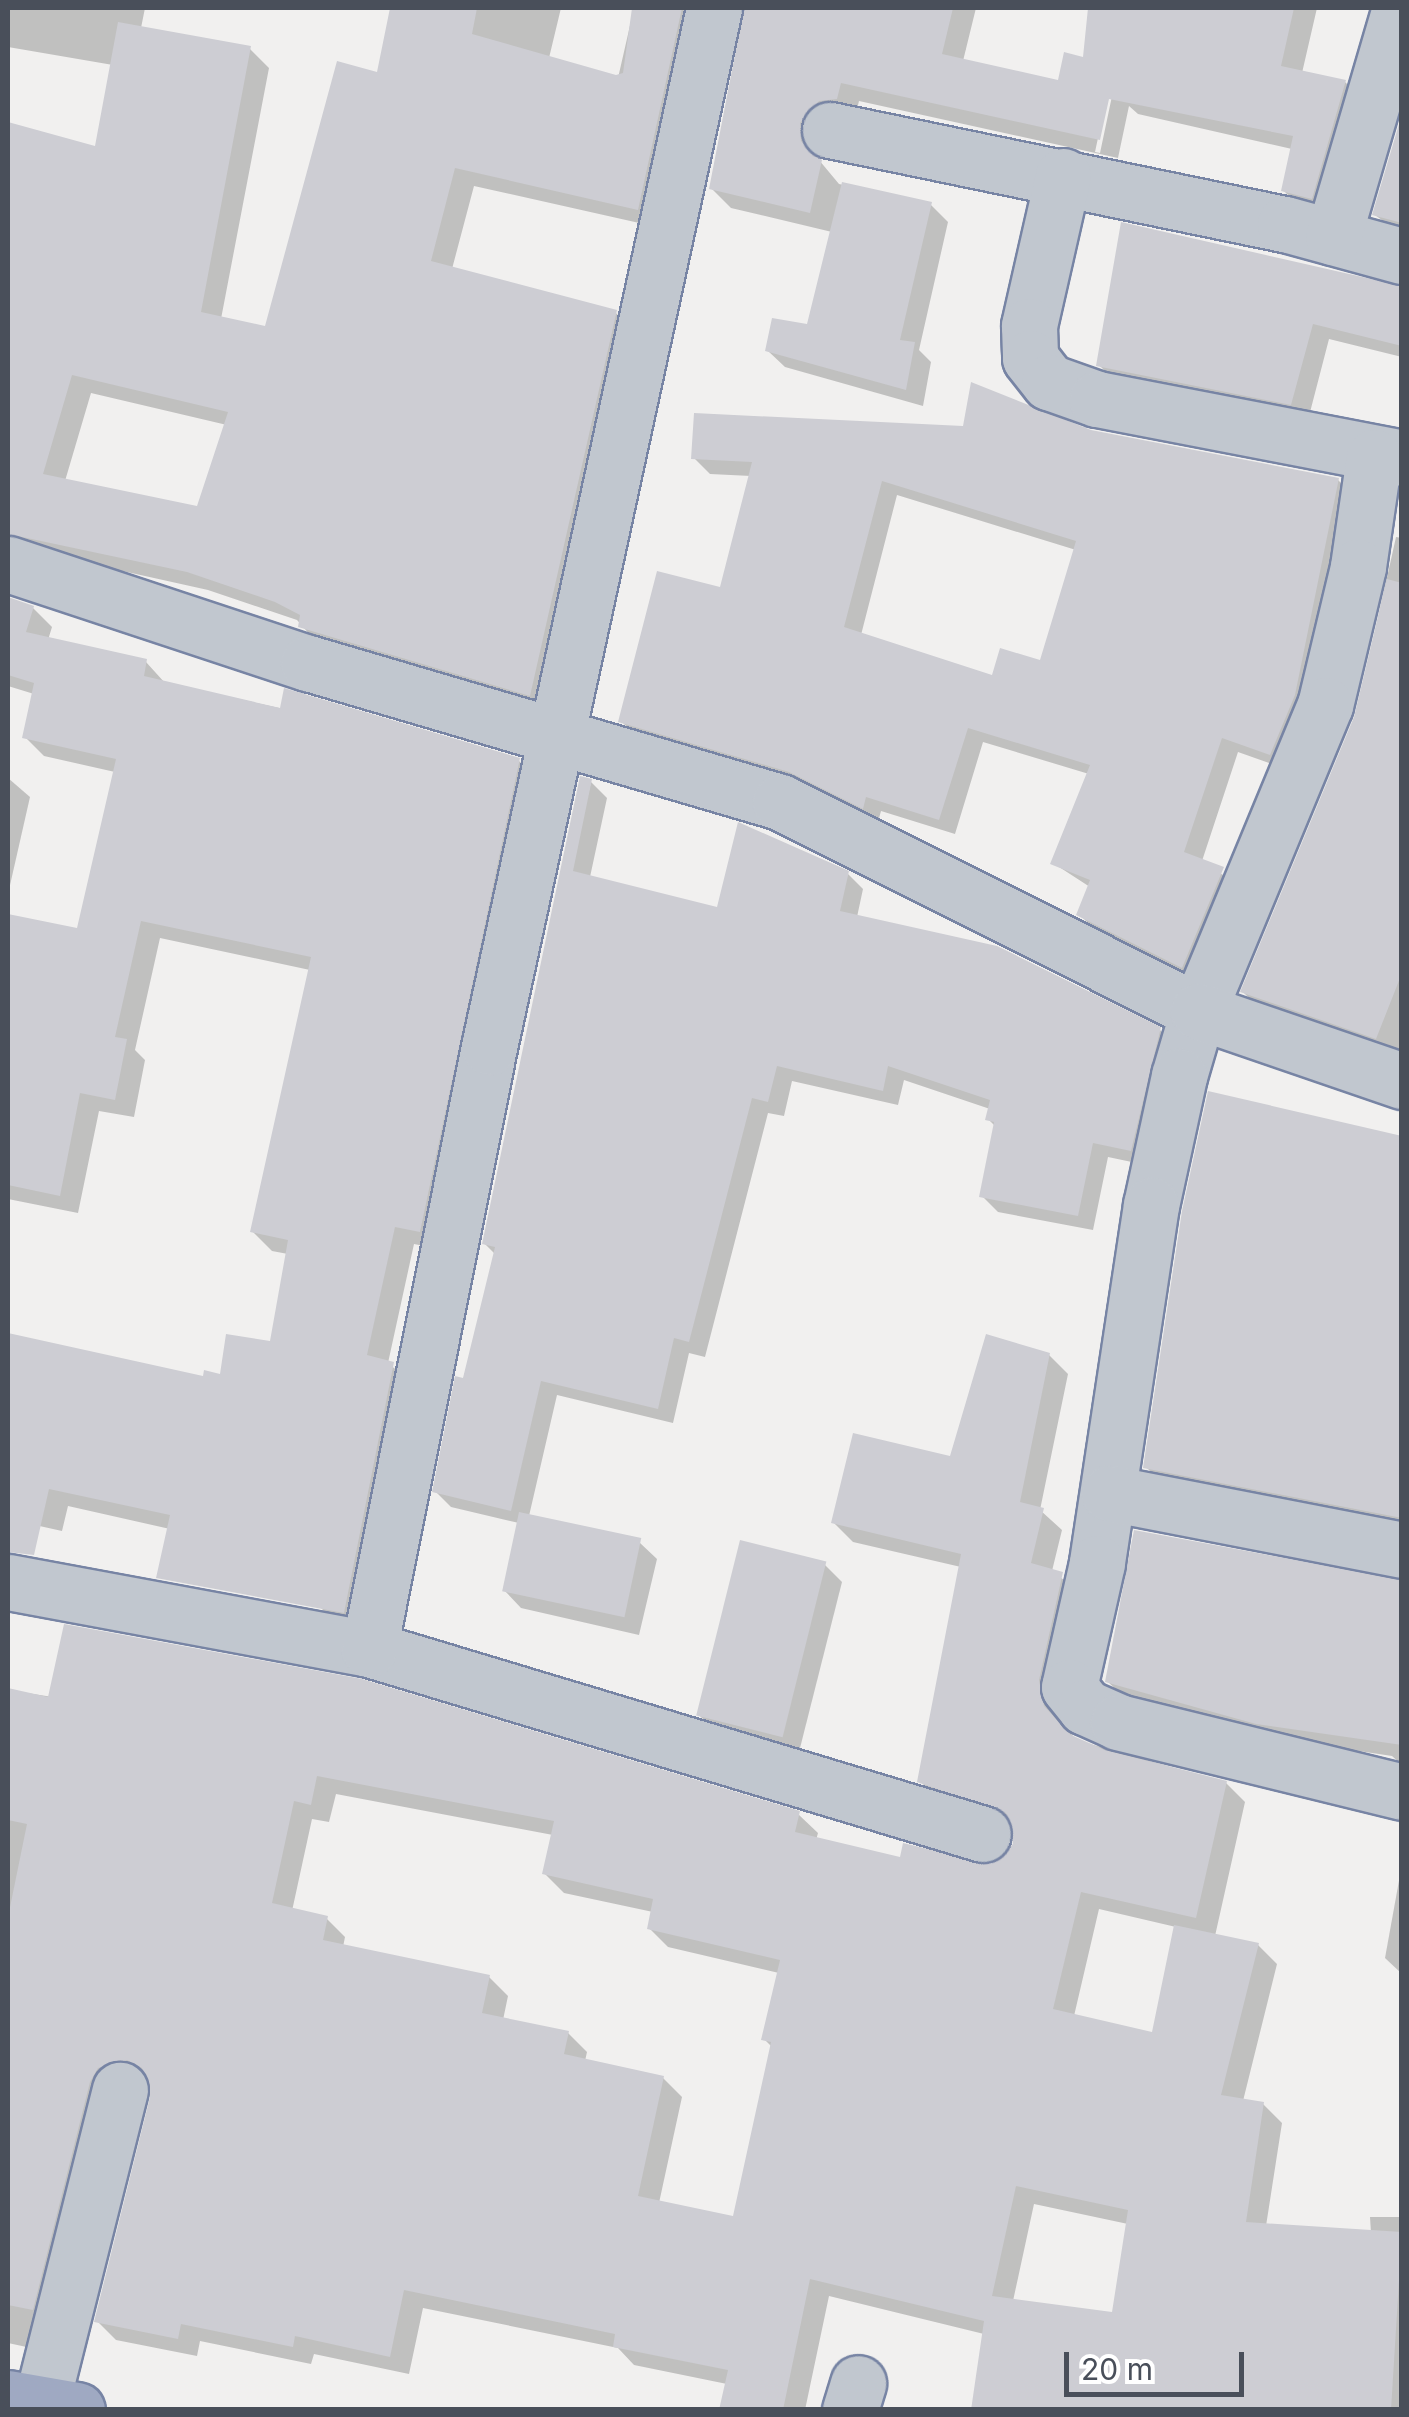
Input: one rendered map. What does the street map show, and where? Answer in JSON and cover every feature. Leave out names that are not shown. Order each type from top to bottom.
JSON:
[{"type":"street","points":[[368,1649],[714,8]]},
{"type":"street","points":[[1333,237],[1400,8]]},
{"type":"street","points":[[830,130],[1063,176],[1402,256]]},
{"type":"street","points":[[1063,176],[1029,326],[1030,358],[1049,382],[1097,399],[1388,458],[1325,705],[1198,1011],[1151,1204],[1109,1492],[1069,1687],[1077,1700],[1118,1722],[1402,1792]]},
{"type":"street","points":[[8,564],[558,737],[780,802],[1198,1011],[1402,1081]]},
{"type":"street","points":[[1109,1492],[1402,1550]]},
{"type":"street","points":[[8,1582],[368,1649],[983,1834]]},
{"type":"street","points":[[42,2404],[120,2090]]},
{"type":"building","points":[[390,8],[477,8],[472,34],[616,75],[623,73],[632,8],[682,8],[638,210],[455,168],[431,261],[617,310],[530,696],[298,627],[300,615],[275,602],[187,572],[8,534],[8,122],[95,146],[118,22],[251,46],[201,312],[265,326],[337,61],[377,72]],"holes":[[[72,375],[228,412],[197,506],[43,474]]]},
{"type":"building","points":[[744,8],[953,8],[942,54],[1058,80],[1064,52],[1083,57],[1088,8],[1294,8],[1281,66],[1346,80],[1312,199],[1281,191],[1293,136],[1109,99],[1100,140],[841,83],[837,99],[819,101],[800,123],[801,141],[822,160],[810,213],[709,189]]},
{"type":"building","points":[[1402,114],[1402,223],[1372,215]]},
{"type":"building","points":[[842,182],[932,202],[900,340],[915,342],[906,390],[765,351],[772,318],[807,324]]},
{"type":"building","points":[[1121,222],[1402,286],[1402,346],[1313,324],[1291,405],[1096,366]]},
{"type":"building","points":[[971,382],[1091,430],[1339,478],[1295,695],[1270,755],[1222,738],[1184,852],[1224,867],[1182,968],[1076,915],[1090,880],[1050,864],[1090,765],[968,728],[939,820],[866,797],[863,809],[789,772],[618,722],[657,571],[720,587],[752,462],[691,459],[694,413],[963,426]],"holes":[[[882,481],[1076,541],[1040,660],[1000,648],[992,675],[844,627]]]},
{"type":"building","points":[[1387,579],[1402,583],[1402,973],[1376,1039],[1240,992],[1354,717]]},
{"type":"building","points":[[8,597],[34,606],[26,632],[147,659],[144,676],[280,708],[284,688],[520,758],[420,1232],[395,1227],[367,1355],[394,1362],[344,1613],[156,1578],[170,1515],[49,1489],[34,1555],[8,1552],[8,1333],[203,1376],[204,1370],[220,1374],[226,1334],[270,1341],[288,1240],[250,1232],[311,957],[141,921],[115,1037],[127,1039],[115,1100],[80,1093],[60,1196],[8,1185],[8,914],[77,928],[116,759],[22,738],[34,683],[8,675]]},
{"type":"building","points":[[580,776],[592,779],[573,871],[717,907],[738,822],[849,871],[840,911],[997,946],[1161,1027],[1131,1151],[1093,1143],[1078,1216],[979,1197],[994,1122],[985,1120],[990,1100],[888,1066],[883,1091],[777,1066],[768,1102],[752,1098],[689,1342],[674,1338],[658,1409],[541,1381],[511,1511],[432,1492],[455,1376],[463,1378],[495,1247],[482,1244]]},
{"type":"building","points":[[1208,1091],[1402,1136],[1402,1518],[1143,1468],[1182,1211]]},
{"type":"building","points":[[986,1334],[1050,1353],[1020,1502],[1044,1508],[1031,1563],[1063,1572],[1039,1680],[1044,1706],[1071,1735],[1105,1750],[1227,1781],[1196,1918],[1081,1892],[1053,2009],[1152,2032],[1174,1925],[1259,1943],[1221,2095],[1264,2102],[1246,2222],[1402,2232],[1391,2410],[971,2410],[984,2321],[810,2279],[783,2410],[719,2410],[728,2370],[613,2347],[615,2334],[404,2290],[390,2357],[295,2336],[293,2347],[181,2324],[178,2339],[94,2322],[150,2097],[142,2068],[127,2060],[98,2068],[90,2082],[33,2310],[8,2305],[8,1917],[27,1824],[8,1820],[8,1688],[48,1697],[64,1624],[362,1679],[800,1811],[795,1832],[900,1857],[903,1843],[991,1864],[1013,1844],[1006,1813],[917,1782],[961,1554],[831,1523],[853,1433],[950,1456]],"holes":[[[317,1776],[554,1821],[542,1874],[653,1899],[647,1929],[780,1960],[761,2040],[771,2042],[733,2216],[638,2196],[664,2076],[564,2054],[569,2031],[482,2013],[490,1975],[323,1940],[328,1916],[272,1903],[294,1801],[311,1805]],[[1016,2186],[1128,2210],[1112,2312],[992,2296]]]},
{"type":"building","points":[[519,1512],[641,1538],[624,1617],[502,1591]]},
{"type":"building","points":[[1134,1530],[1402,1580],[1402,1745],[1256,1724],[1105,1682]]},
{"type":"building","points":[[740,1540],[826,1562],[783,1737],[696,1716]]}]
